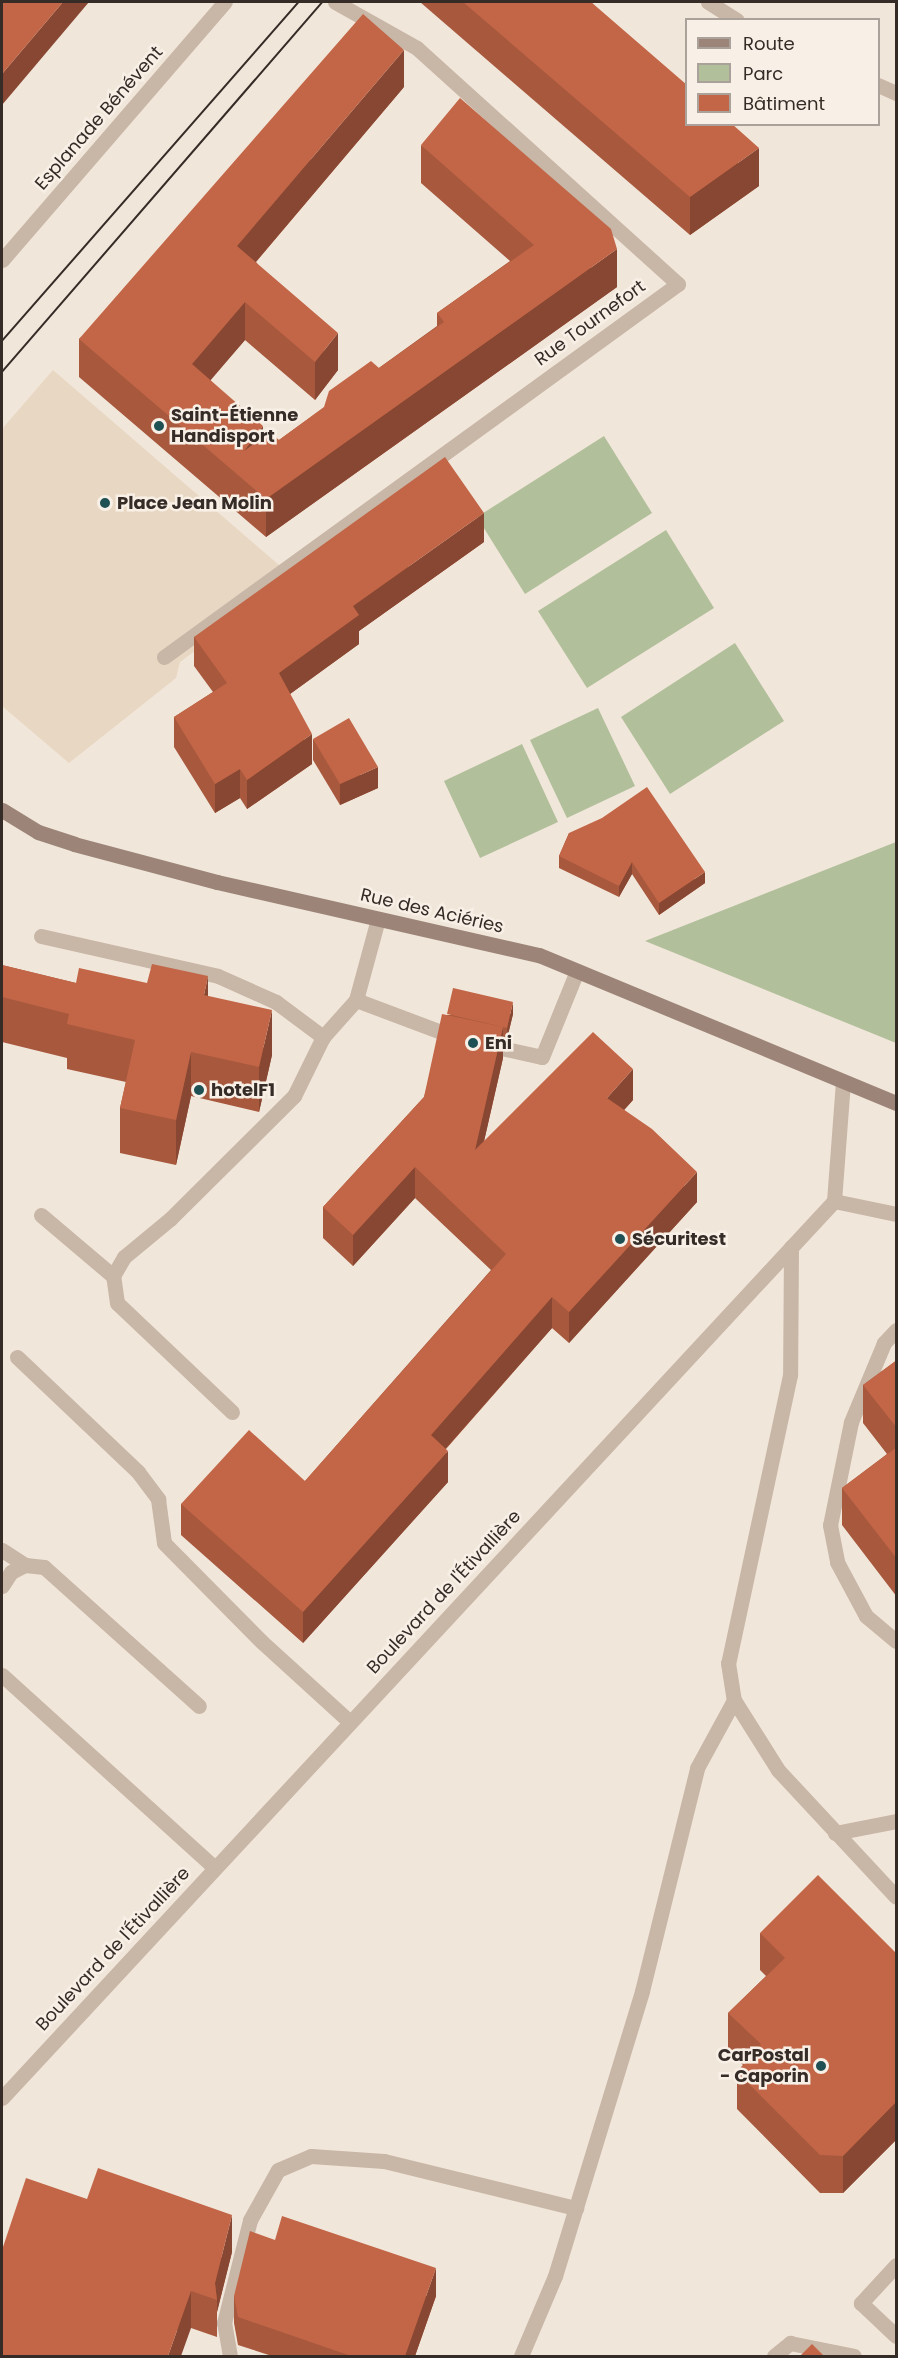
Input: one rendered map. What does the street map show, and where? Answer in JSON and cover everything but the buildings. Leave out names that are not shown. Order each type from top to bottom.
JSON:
[{"type":"street","name":"Esplanade Bénévent","points":[[2,260],[225,2]]},
{"type":"street","name":"Rue Tournefort","points":[[164,657],[678,284],[417,48],[335,2]]},
{"type":"street","points":[[708,2],[734,18]]},
{"type":"street","points":[[880,85],[897,93]]},
{"type":"street","name":"Rue des Aciéries","points":[[2,810],[38,832],[74,844],[378,919],[539,955],[897,1103]]},
{"type":"street","points":[[232,1412],[117,1303],[113,1276],[124,1257],[170,1220],[294,1096],[323,1037],[356,1000],[378,919]]},
{"type":"street","points":[[40,936],[219,976],[276,1002],[323,1037]]},
{"type":"street","points":[[356,1000],[438,1034],[542,1057],[577,970]]},
{"type":"street","points":[[843,1082],[834,1201],[897,1214]]},
{"type":"street","name":"Boulevard de l'Étivallière","points":[[2,2098],[834,1201]]},
{"type":"street","points":[[40,1215],[113,1276]]},
{"type":"street","points":[[791,1247],[790,1375],[728,1663],[734,1700],[778,1770],[897,1897]]},
{"type":"street","points":[[897,1330],[884,1343],[851,1422],[830,1525],[837,1562],[866,1616],[897,1641]]},
{"type":"street","points":[[17,1357],[138,1472],[158,1499],[164,1543],[262,1642],[350,1722]]},
{"type":"street","points":[[2,1550],[25,1565],[44,1567],[199,1706]]},
{"type":"street","points":[[2,1586],[11,1572],[25,1565]]},
{"type":"street","points":[[2,1675],[215,1868]]},
{"type":"street","points":[[521,2356],[555,2276],[642,1991],[697,1768],[734,1700]]},
{"type":"street","points":[[835,1833],[897,1821]]},
{"type":"street","points":[[230,2356],[224,2323],[247,2232],[278,2170],[311,2156],[384,2161],[576,2208]]},
{"type":"street","points":[[897,2265],[861,2303],[897,2336]]},
{"type":"street","points":[[774,2356],[790,2343],[854,2356]]},
{"type":"green space","points":[[604,436],[652,513],[525,594],[477,517]]},
{"type":"green space","points":[[666,530],[714,608],[587,688],[538,611]]},
{"type":"green space","points":[[735,643],[784,721],[670,794],[621,717]]},
{"type":"green space","points":[[598,708],[635,786],[567,818],[530,740]]},
{"type":"green space","points":[[522,744],[558,822],[480,858],[444,781]]},
{"type":"green space","points":[[896,842],[896,1043],[645,941]]},
{"type":"shaded area","name":"Place Jean Molin","points":[[53,370],[294,578],[180,662],[176,678],[69,763],[2,706],[2,429]]},
{"type":"tram line","points":[[2,341],[299,2]]},
{"type":"tram line","points":[[2,372],[323,2]]},
{"type":"place","name":"Saint-Étienne Handisport","points":[[159,426]]},
{"type":"place","name":"Place Jean Molin","points":[[105,503]]},
{"type":"place","name":"Eni","points":[[473,1043]]},
{"type":"place","name":"hotelF1","points":[[199,1090]]},
{"type":"place","name":"Sécuritest","points":[[620,1239]]},
{"type":"place","name":"CarPostal - Caporin","points":[[821,2066]]}]
